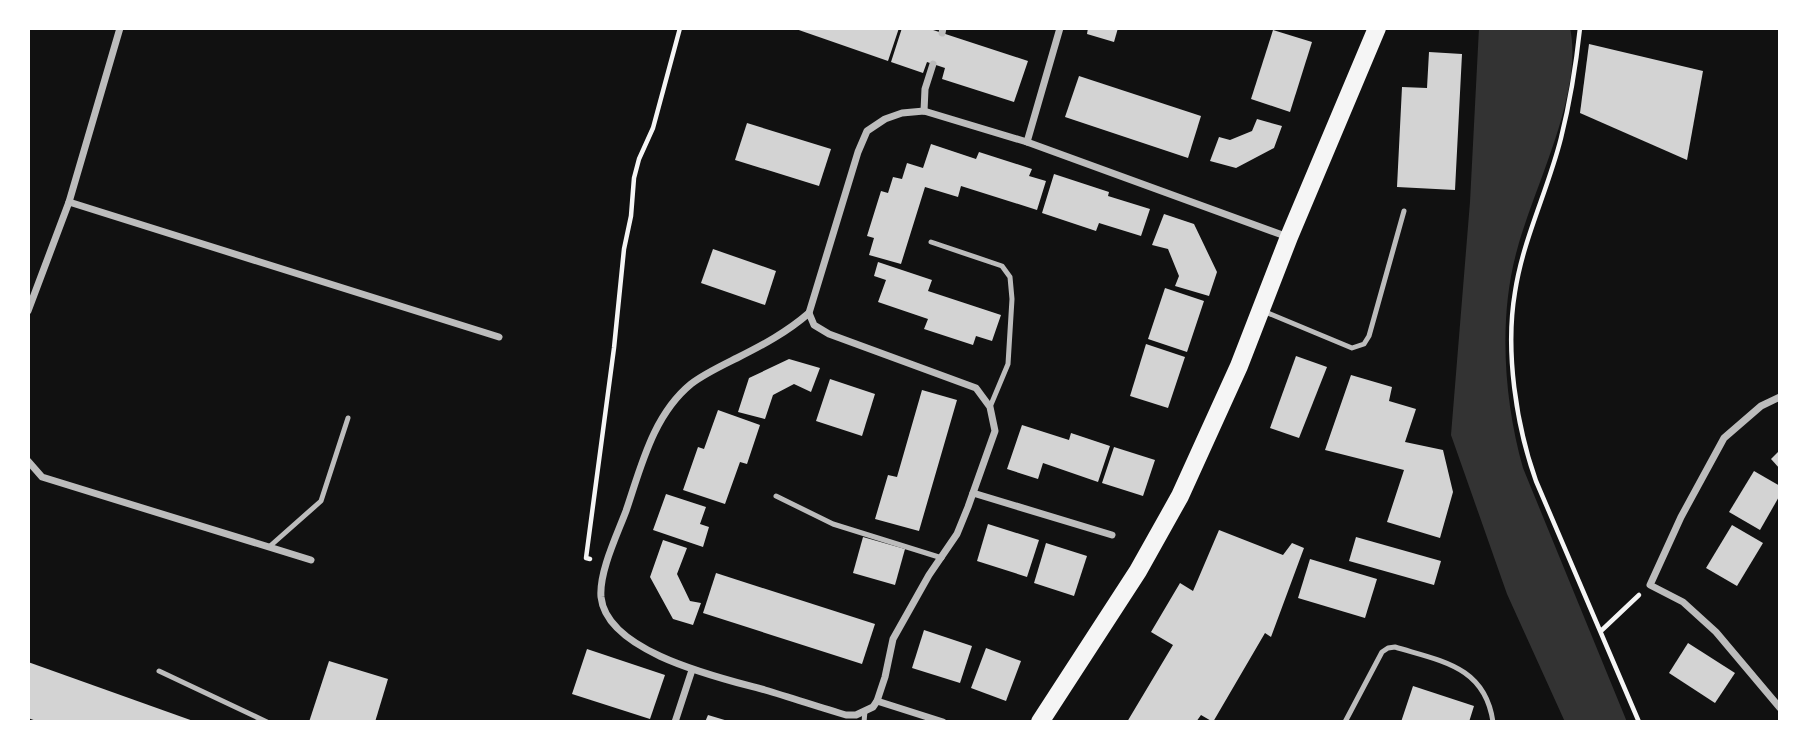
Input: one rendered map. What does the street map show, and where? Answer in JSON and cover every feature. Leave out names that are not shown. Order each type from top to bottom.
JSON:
[{"type":"main road","points":[[1040,722],[1138,571],[1181,496],[1240,366],[1289,237],[1377,28]]},
{"type":"street","points":[[28,311],[69,202],[120,28]]},
{"type":"street","points":[[1027,142],[1060,28]]},
{"type":"street","points":[[924,111],[925,89],[933,64]]},
{"type":"street","points":[[809,313],[814,326],[829,334],[976,388],[990,407],[995,430],[957,534],[909,608],[893,639],[877,701],[873,707],[856,715],[846,715],[692,670],[634,643],[609,619],[601,598],[603,574],[662,416],[690,385],[790,329],[809,313],[858,152],[867,131],[885,119],[902,113],[924,111],[1027,142],[1289,237]]},
{"type":"street","points":[[69,202],[499,337]]},
{"type":"street","points":[[1780,397],[1761,406],[1724,438],[1681,517],[1650,585],[1683,602],[1716,632],[1780,708]]},
{"type":"street","points":[[28,461],[42,477],[311,560]]},
{"type":"street","points":[[973,493],[1112,535]]},
{"type":"street","points":[[675,722],[692,670]]},
{"type":"street","points":[[877,701],[943,722]]},
{"type":"lane","points":[[1261,310],[1352,348],[1364,344],[1369,336],[1404,211]]},
{"type":"lane","points":[[931,242],[1002,265],[1010,277],[1012,299],[1008,364],[990,407]]},
{"type":"lane","points":[[269,547],[321,501],[348,418]]},
{"type":"lane","points":[[776,496],[833,524],[942,558]]},
{"type":"lane","points":[[1346,722],[1382,652],[1395,647],[1457,666],[1473,678],[1487,696],[1495,721]]},
{"type":"lane","points":[[159,671],[267,722]]},
{"type":"lane","points":[[864,722],[865,711]]},
{"type":"path","points":[[608,561],[586,558],[614,348],[624,249],[631,216],[634,178],[653,128],[680,28]]},
{"type":"path","points":[[1580,28],[1575,74],[1561,140],[1523,254],[1514,293],[1511,341],[1523,446],[1639,722]]},
{"type":"path","points":[[1602,630],[1650,585]]},
{"type":"shaded area","points":[[1479,28],[1570,28],[1572,54],[1564,110],[1517,250],[1511,276],[1506,331],[1508,388],[1523,468],[1627,722],[1565,722],[1507,594],[1451,435],[1470,202]]},
{"type":"building","points":[[793,28],[899,28],[888,61]]},
{"type":"building","points":[[902,28],[927,28],[1028,61],[1014,102],[942,79],[945,68],[927,62],[923,73],[891,62]]},
{"type":"building","points":[[1088,28],[1118,28],[1114,42],[1087,34]]},
{"type":"building","points":[[1273,30],[1312,42],[1290,112],[1251,99]]},
{"type":"building","points":[[1589,44],[1703,71],[1687,160],[1580,113]]},
{"type":"building","points":[[1429,52],[1462,54],[1455,190],[1397,187],[1402,87],[1427,88]]},
{"type":"building","points":[[1079,76],[1201,116],[1188,158],[1065,117]]},
{"type":"building","points":[[1257,119],[1282,126],[1274,148],[1236,168],[1210,161],[1219,137],[1230,140],[1252,131]]},
{"type":"building","points":[[747,123],[831,149],[819,186],[735,160]]},
{"type":"building","points":[[931,144],[976,159],[979,152],[1032,169],[1029,176],[1046,181],[1037,210],[961,186],[958,197],[925,187],[901,264],[869,255],[874,238],[867,236],[881,191],[888,193],[893,177],[902,179],[907,163],[923,168]]},
{"type":"building","points":[[1054,174],[1109,192],[1108,196],[1150,209],[1141,236],[1099,223],[1096,231],[1042,213]]},
{"type":"building","points":[[1164,214],[1194,224],[1217,272],[1209,296],[1175,286],[1179,276],[1168,249],[1152,245]]},
{"type":"building","points":[[713,249],[776,271],[765,305],[701,283]]},
{"type":"building","points":[[878,262],[932,280],[928,291],[1001,315],[992,341],[976,336],[973,345],[924,329],[928,319],[878,302],[886,280],[874,276]]},
{"type":"building","points":[[1165,288],[1204,301],[1187,352],[1148,339]]},
{"type":"building","points":[[1146,344],[1185,357],[1168,408],[1130,396]]},
{"type":"building","points":[[1296,356],[1327,367],[1299,438],[1270,428]]},
{"type":"building","points":[[789,359],[820,368],[811,392],[794,384],[773,395],[765,419],[738,412],[749,378]]},
{"type":"building","points":[[1351,375],[1392,387],[1389,401],[1416,409],[1405,442],[1443,450],[1453,492],[1440,538],[1387,522],[1404,470],[1325,450]]},
{"type":"building","points":[[830,379],[875,394],[862,436],[816,421]]},
{"type":"building","points":[[922,390],[957,400],[919,531],[875,519],[888,475],[897,477]]},
{"type":"building","points":[[718,410],[760,425],[747,464],[740,462],[725,504],[683,490],[698,447],[704,449]]},
{"type":"building","points":[[1022,425],[1069,440],[1071,433],[1110,446],[1098,482],[1043,463],[1038,479],[1007,469]]},
{"type":"building","points":[[1114,447],[1155,460],[1143,496],[1102,483]]},
{"type":"building","points":[[1780,450],[1780,469],[1771,459]]},
{"type":"building","points":[[1754,471],[1780,486],[1780,495],[1760,530],[1729,512]]},
{"type":"building","points":[[666,494],[706,507],[700,524],[709,527],[703,547],[653,530]]},
{"type":"building","points":[[988,524],[1039,540],[1027,577],[977,561]]},
{"type":"building","points":[[1732,525],[1763,543],[1737,586],[1706,568]]},
{"type":"building","points":[[1219,530],[1283,555],[1292,543],[1304,548],[1271,637],[1265,633],[1213,722],[1201,715],[1196,722],[1127,722],[1173,645],[1151,632],[1180,583],[1193,591]]},
{"type":"building","points":[[863,537],[905,549],[895,585],[853,573]]},
{"type":"building","points":[[1356,537],[1441,561],[1434,585],[1349,561]]},
{"type":"building","points":[[663,540],[687,548],[677,574],[690,601],[701,603],[693,625],[673,619],[650,577]]},
{"type":"building","points":[[1046,543],[1087,556],[1074,596],[1034,583]]},
{"type":"building","points":[[1310,559],[1377,579],[1365,618],[1298,598]]},
{"type":"building","points":[[716,573],[875,624],[862,664],[703,613]]},
{"type":"building","points":[[924,630],[972,646],[960,683],[912,668]]},
{"type":"building","points":[[1688,643],[1735,673],[1715,703],[1669,673]]},
{"type":"building","points":[[986,648],[1021,661],[1006,701],[971,688]]},
{"type":"building","points":[[587,649],[665,675],[650,719],[572,694]]},
{"type":"building","points":[[329,661],[388,679],[375,722],[309,722]]},
{"type":"building","points":[[28,662],[196,722],[39,722],[28,718]]},
{"type":"building","points":[[1413,686],[1474,706],[1469,722],[1401,722]]},
{"type":"building","points":[[708,715],[728,721],[728,722],[705,722]]}]
